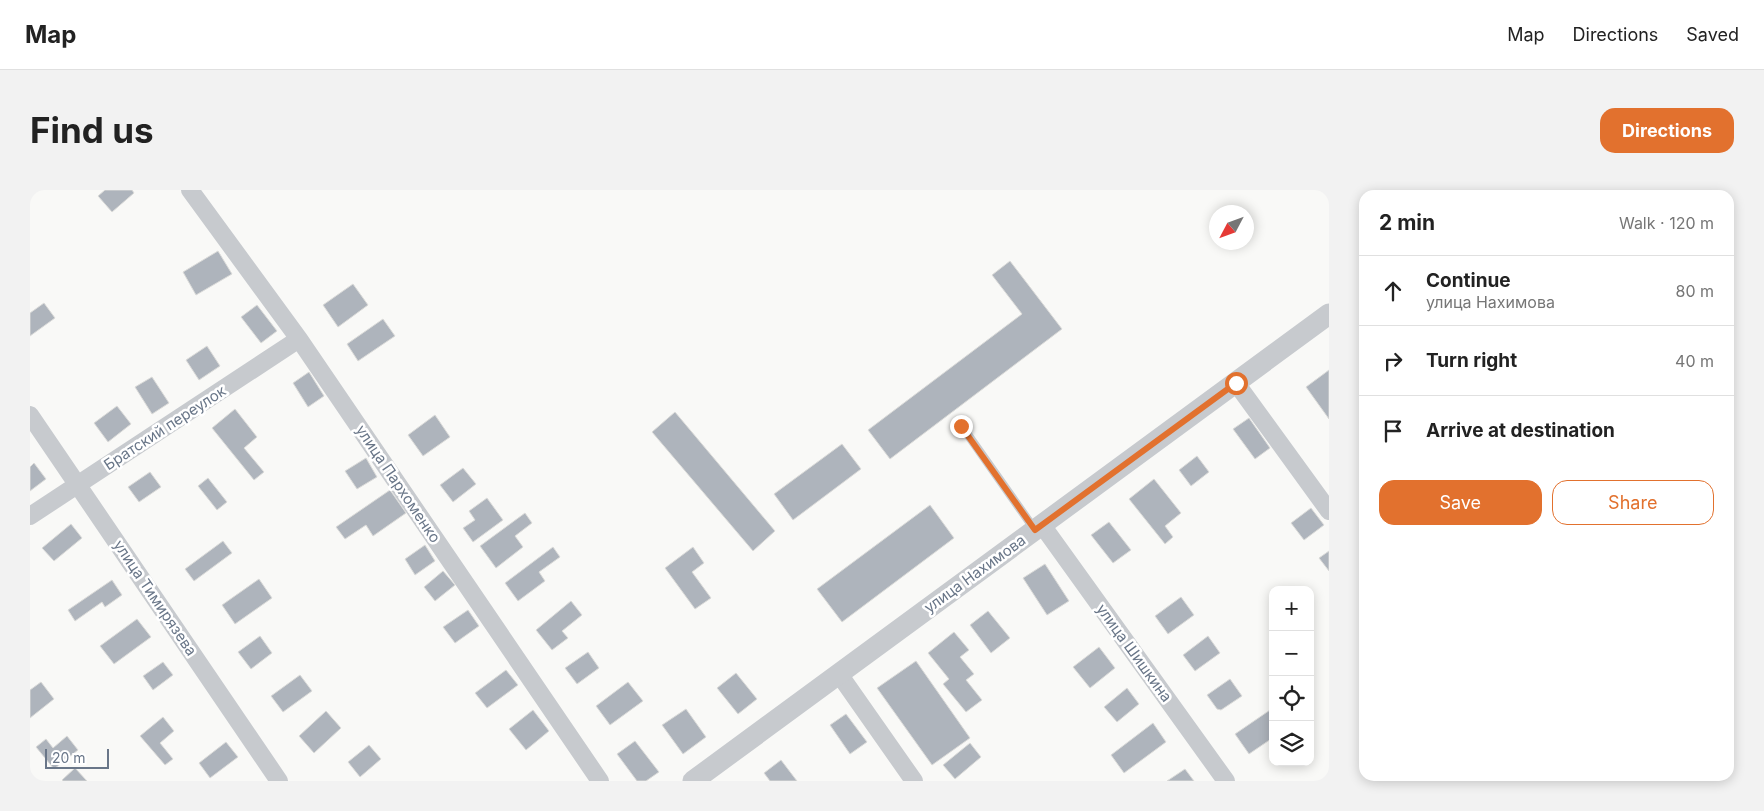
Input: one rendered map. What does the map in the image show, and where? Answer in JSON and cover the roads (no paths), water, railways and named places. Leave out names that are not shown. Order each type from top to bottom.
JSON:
[{"type":"street","name":"улица Пархоменко","points":[[190,190],[299,338],[600,781]]},
{"type":"street","name":"улица Нахимова","points":[[693,781],[1329,314]]},
{"type":"street","name":"Братский переулок","points":[[30,516],[299,338]]},
{"type":"street","points":[[1236,383],[1329,511]]},
{"type":"street","name":"улица Тимирязева","points":[[30,415],[279,781]]},
{"type":"street","name":"улица Шишкина","points":[[1039,527],[1226,781]]},
{"type":"street","points":[[839,674],[914,781]]},
{"type":"lane","points":[[961,426],[1039,527]]}]
